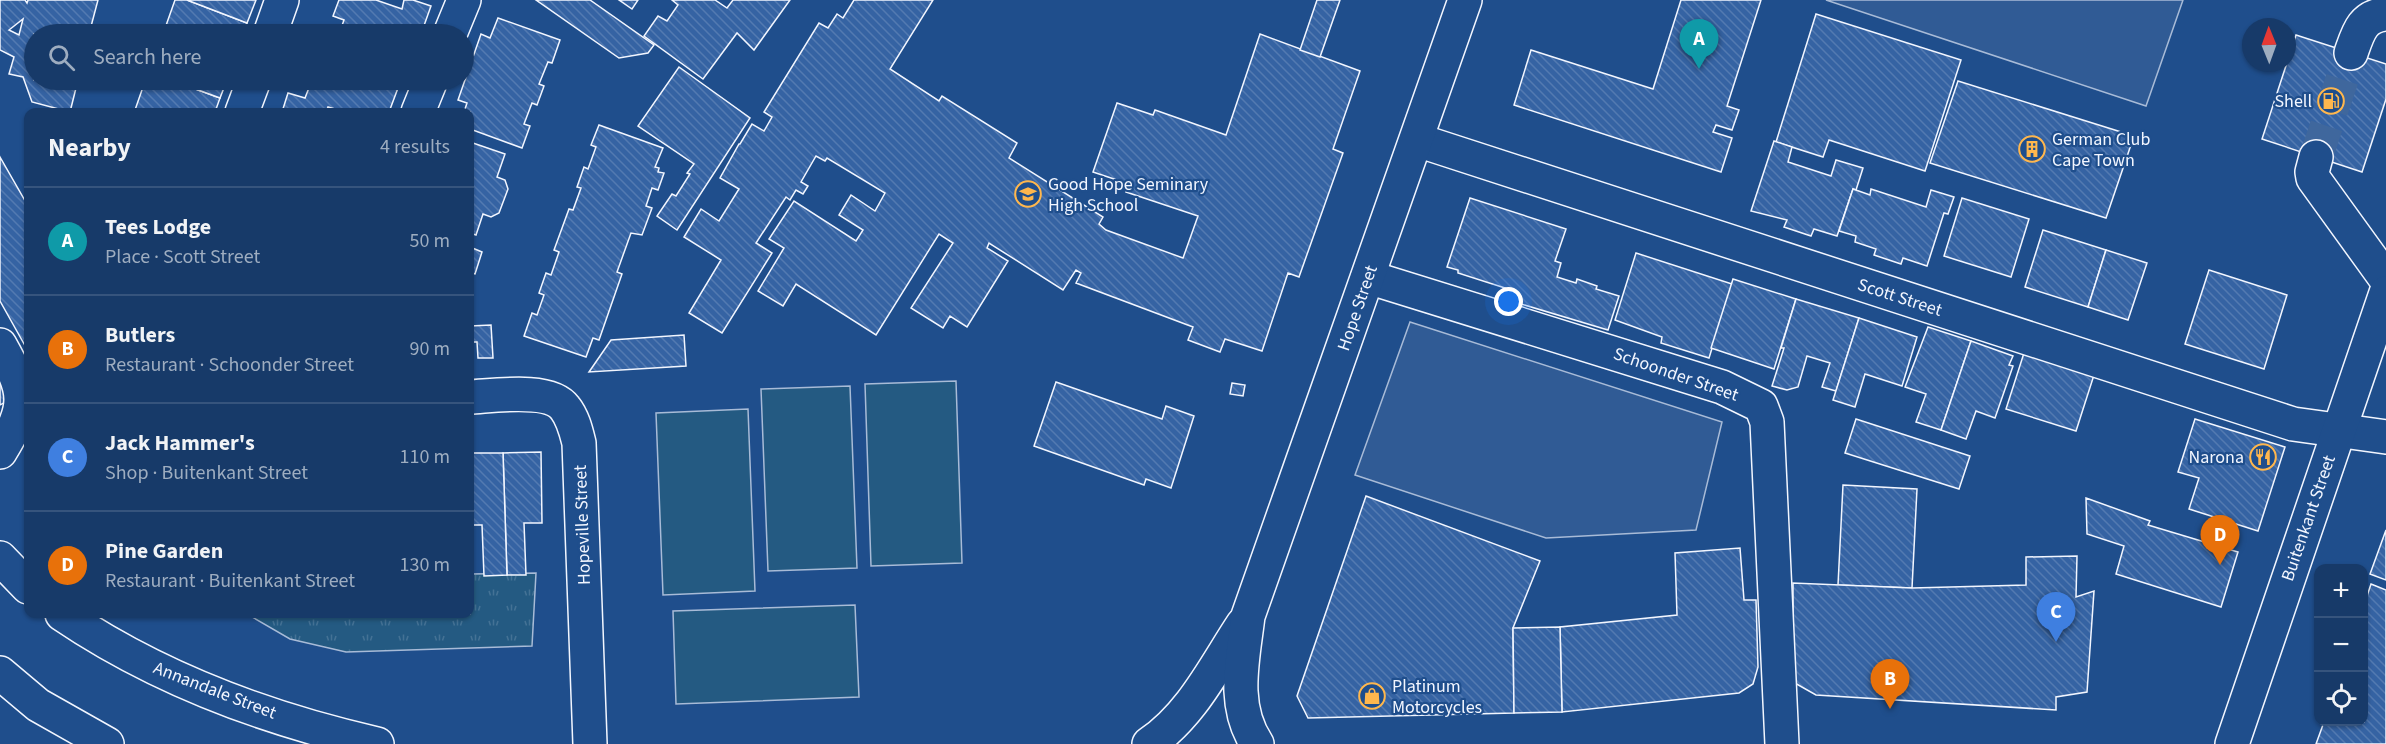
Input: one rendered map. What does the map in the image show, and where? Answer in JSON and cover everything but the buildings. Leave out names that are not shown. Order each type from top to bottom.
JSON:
[{"type":"street","points":[[274,24],[282,0]]},
{"type":"street","points":[[454,24],[464,0]]},
{"type":"street","name":"Hope Street","points":[[1257,744],[1251,736],[1242,709],[1240,681],[1248,616],[1465,0]]},
{"type":"street","points":[[2351,53],[2360,27],[2368,19],[2386,14]]},
{"type":"street","points":[[244,108],[250,90]]},
{"type":"street","points":[[420,108],[427,90]]},
{"type":"street","name":"Scott Street","points":[[1417,140],[2293,424],[2386,437]]},
{"type":"street","points":[[2316,157],[2312,172],[2313,178],[2386,279]]},
{"type":"street","name":"Schoonder Street","points":[[1368,277],[1722,387],[1761,406],[1767,422],[1782,744]]},
{"type":"street","name":"Buitenkant Street","points":[[2232,744],[2386,293]]},
{"type":"street","points":[[0,345],[21,386],[22,407],[17,425],[0,452]]},
{"type":"street","name":"Hopeville Street","points":[[474,397],[537,395],[554,398],[565,406],[573,421],[579,443],[590,744]]},
{"type":"street","points":[[0,558],[24,583]]},
{"type":"street","name":"Hope Street","points":[[1149,744],[1164,734],[1189,708],[1248,616]]},
{"type":"street","name":"Annandale Street","points":[[68,618],[90,633],[173,678],[338,735],[377,744]]},
{"type":"street","points":[[0,673],[38,705],[107,744]]},
{"type":"green space","points":[[956,381],[962,563],[871,566],[865,384]]},
{"type":"green space","points":[[850,386],[857,568],[768,571],[761,389]]},
{"type":"green space","points":[[748,409],[755,591],[663,595],[656,413]]},
{"type":"green space","points":[[536,573],[532,646],[346,652],[290,639],[254,618],[474,618],[474,574]]},
{"type":"green space","points":[[855,605],[859,697],[676,704],[673,611]]},
{"type":"shaded area","points":[[1826,0],[2183,0],[2146,106]]},
{"type":"shaded area","points":[[1410,322],[1722,422],[1696,530],[1546,538],[1355,475]]},
{"type":"tunnel","points":[[2316,157],[2351,53]]},
{"type":"place","name":"Tees Lodge","points":[[1699,69]]},
{"type":"place","name":"Shell","points":[[2331,101]]},
{"type":"place","name":"German Club Cape Town","points":[[2032,149]]},
{"type":"place","name":"Good Hope Seminary High School","points":[[1028,194]]},
{"type":"place","name":"Narona","points":[[2263,457]]},
{"type":"place","name":"Pine Garden","points":[[2220,565]]},
{"type":"place","name":"Jack Hammer's","points":[[2056,642]]},
{"type":"place","name":"Platinum Motorcycles","points":[[1372,696]]},
{"type":"place","name":"Butlers","points":[[1890,709]]}]
